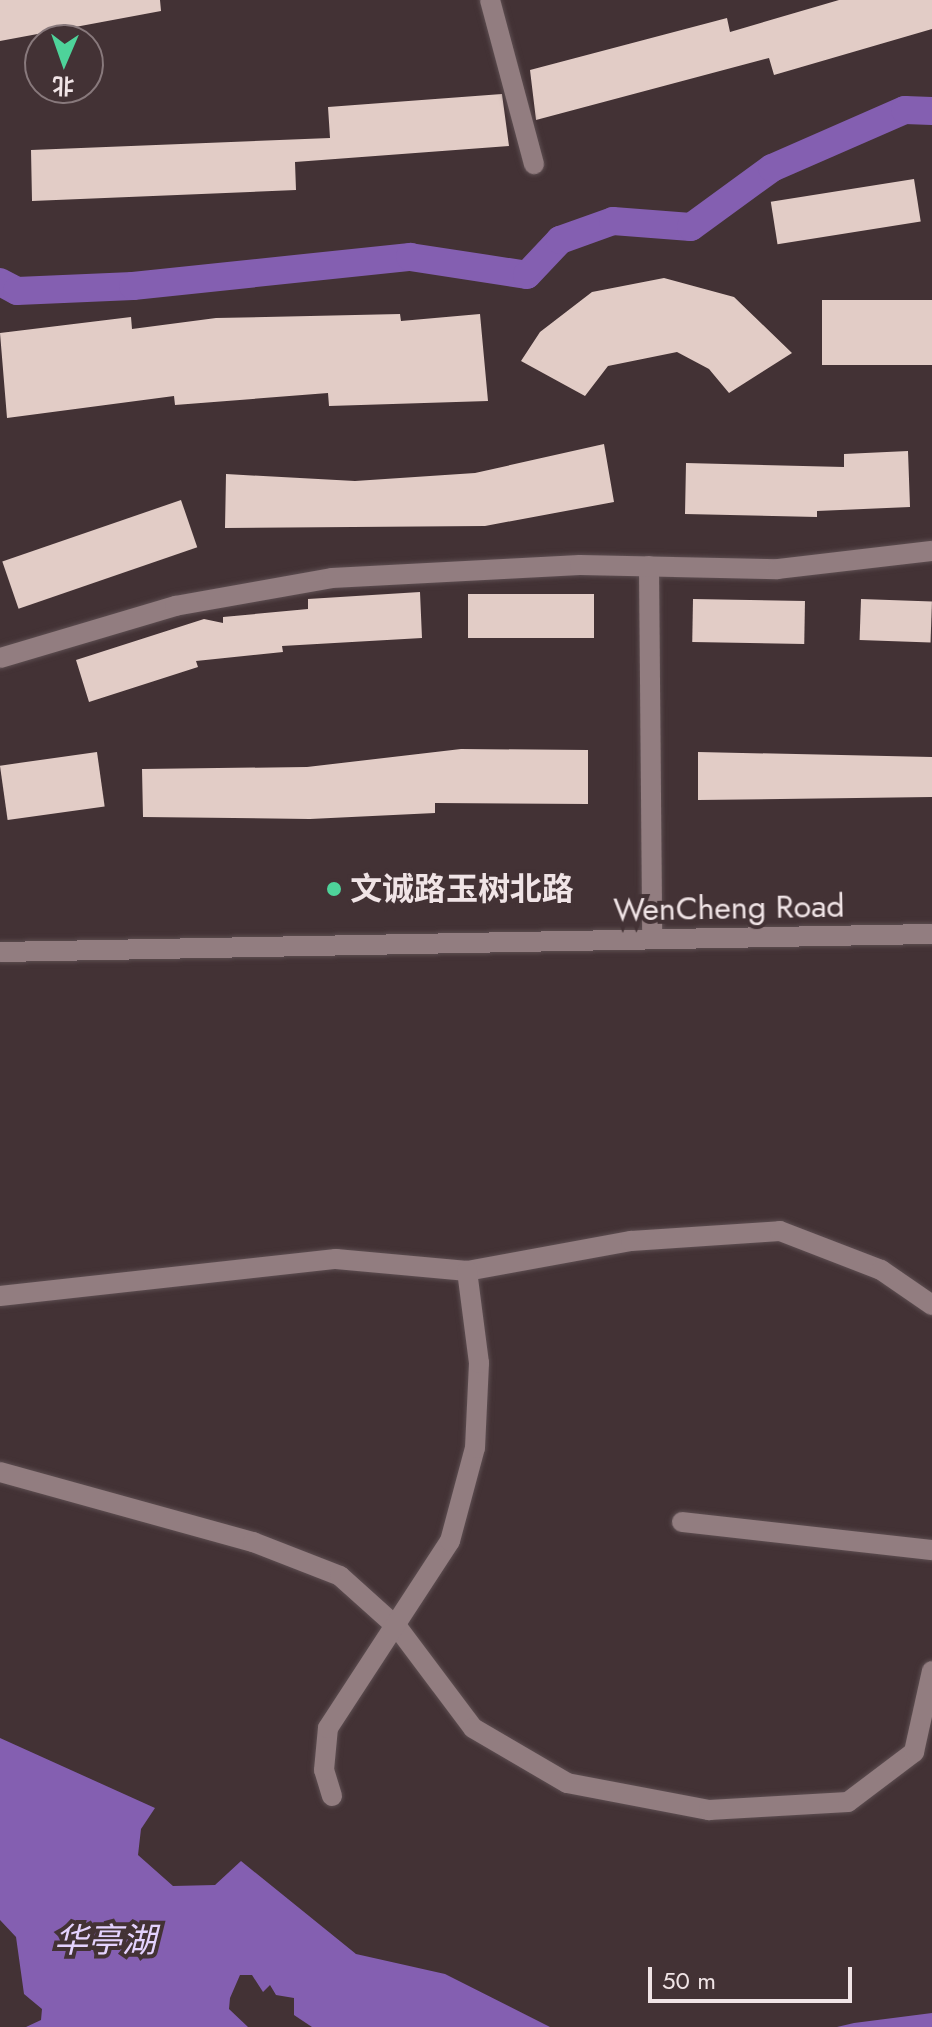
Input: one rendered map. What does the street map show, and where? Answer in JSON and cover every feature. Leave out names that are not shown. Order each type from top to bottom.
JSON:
[{"type":"street","points":[[490,0],[534,164]]},
{"type":"street","points":[[0,658],[175,606],[332,578],[649,566],[778,569],[932,551]]},
{"type":"street","points":[[649,566],[652,939]]},
{"type":"street","name":"WenCheng Road","points":[[0,952],[932,934]]},
{"type":"street","points":[[0,1296],[336,1259],[467,1271],[631,1241],[780,1231],[881,1270],[932,1305]]},
{"type":"street","points":[[332,1796],[324,1770],[328,1728],[398,1628],[450,1541],[475,1448],[479,1363],[467,1271]]},
{"type":"street","points":[[0,1472],[267,1548],[340,1576],[398,1628],[473,1728],[567,1783],[709,1810],[848,1802],[914,1752],[932,1671]]},
{"type":"street","points":[[682,1522],[932,1550]]},
{"type":"water","name":"华亭湖","points":[[0,1738],[155,1808],[141,1829],[138,1855],[173,1886],[215,1885],[241,1861],[356,1954],[445,1974],[550,2027],[312,2027],[294,2015],[294,1998],[276,1995],[270,1985],[263,1992],[252,1975],[240,1975],[230,1998],[229,2009],[248,2027],[26,2027],[41,2020],[42,2009],[24,1994],[16,1937],[0,1920]]},
{"type":"water","points":[[932,2013],[932,2027],[837,2027],[854,2023]]},
{"type":"building","points":[[0,0],[160,0],[161,11],[91,24],[24,24],[24,37],[0,41]]},
{"type":"building","points":[[839,0],[932,0],[932,29],[774,75],[769,58],[536,120],[530,70],[727,18],[730,32]]},
{"type":"building","points":[[502,94],[509,146],[295,162],[296,190],[32,201],[31,150],[330,138],[328,107]]},
{"type":"building","points":[[914,179],[921,221],[778,244],[771,202]]},
{"type":"building","points":[[664,278],[734,297],[792,353],[729,393],[709,369],[677,352],[608,366],[585,396],[521,361],[540,332],[592,292]]},
{"type":"building","points":[[822,300],[932,300],[932,365],[822,365]]},
{"type":"building","points":[[400,314],[401,321],[480,314],[488,401],[329,406],[328,393],[175,405],[174,396],[7,418],[0,333],[131,317],[132,329],[216,318]]},
{"type":"building","points":[[604,444],[614,502],[485,526],[225,528],[226,474],[355,481],[475,473]]},
{"type":"building","points":[[908,451],[910,507],[817,511],[817,517],[685,514],[686,463],[844,467],[844,454]]},
{"type":"building","points":[[181,500],[197,547],[19,609],[2,562]]},
{"type":"building","points":[[420,592],[422,638],[282,646],[283,652],[196,661],[198,667],[89,702],[76,660],[204,619],[223,623],[223,617],[308,609],[308,599]]},
{"type":"building","points":[[468,594],[594,594],[594,638],[468,638]]},
{"type":"building","points":[[693,599],[805,601],[804,644],[692,642]]},
{"type":"building","points":[[861,599],[932,601],[931,642],[860,640]]},
{"type":"building","points":[[461,749],[588,750],[588,804],[435,803],[435,813],[310,819],[143,817],[142,769],[307,767]]},
{"type":"building","points":[[97,752],[105,806],[8,820],[0,766]]},
{"type":"building","points":[[698,752],[932,757],[932,797],[698,800]]},
{"type":"waterway","points":[[0,282],[17,291],[133,286],[410,257],[527,275],[560,240],[613,221],[691,227],[772,168],[905,110],[932,111]]},
{"type":"place","name":"文诚路玉树北路","points":[[334,889]]}]
